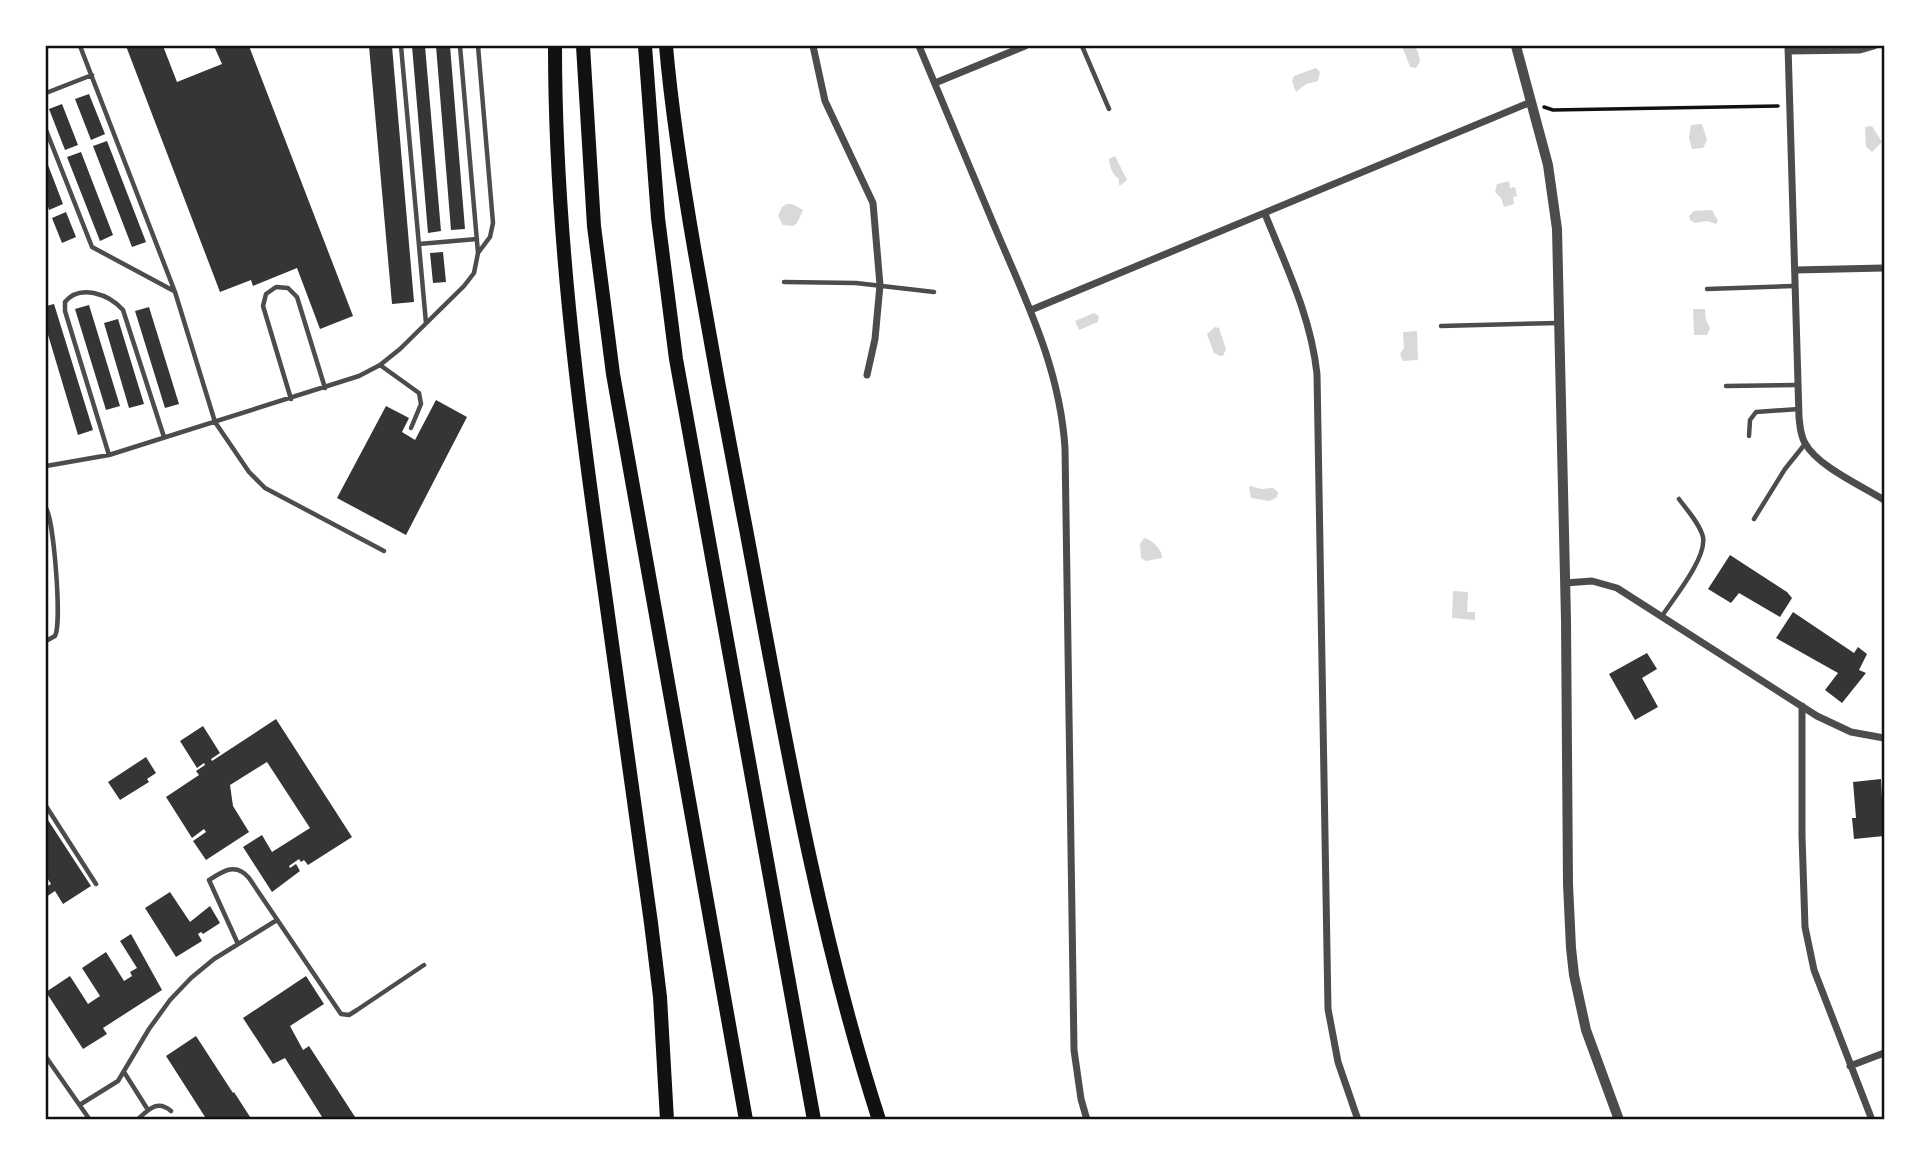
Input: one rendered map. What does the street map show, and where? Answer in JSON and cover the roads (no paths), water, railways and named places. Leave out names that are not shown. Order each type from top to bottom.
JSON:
[{"type":"highway","points":[[555,46],[555,117],[562,232],[580,418],[651,923],[662,1024],[667,1119]]},
{"type":"highway","points":[[583,46],[594,226],[613,374],[746,1119]]},
{"type":"highway","points":[[645,46],[657,218],[676,359],[814,1119]]},
{"type":"highway","points":[[666,46],[671,103],[686,200],[776,691],[822,918],[880,1119]]},
{"type":"street","points":[[813,46],[825,101],[873,203],[880,285],[875,339],[867,375]]},
{"type":"street","points":[[919,46],[1031,310],[1055,377],[1064,430],[1074,1050],[1081,1099],[1087,1119]]},
{"type":"street","points":[[935,83],[1025,46]]},
{"type":"street","points":[[1516,46],[1548,165],[1556,216],[1565,583],[1568,884],[1573,975],[1586,1030],[1619,1119]]},
{"type":"street","points":[[1874,46],[1860,50],[1788,48],[1800,426],[1805,444],[1812,453],[1885,500]]},
{"type":"street","points":[[1031,310],[1531,102]]},
{"type":"street","points":[[1265,214],[1306,316],[1314,345],[1317,374],[1328,1009],[1338,1062],[1358,1119]]},
{"type":"street","points":[[1795,270],[1885,268]]},
{"type":"street","points":[[1565,583],[1592,582],[1610,585],[1834,725],[1852,732],[1885,738]]},
{"type":"street","points":[[1801,706],[1805,927],[1814,970],[1872,1119]]},
{"type":"street","points":[[1850,1066],[1885,1052]]},
{"type":"lane","points":[[80,46],[174,292],[215,422],[249,472],[265,488],[384,551]]},
{"type":"lane","points":[[401,46],[426,324]]},
{"type":"lane","points":[[46,466],[109,455],[359,376],[380,365],[470,280],[478,253],[460,46]]},
{"type":"lane","points":[[478,46],[493,223],[489,237],[478,253]]},
{"type":"lane","points":[[1082,46],[1109,109]]},
{"type":"lane","points":[[46,93],[92,75]]},
{"type":"lane","points":[[46,130],[92,247],[174,292]]},
{"type":"lane","points":[[419,244],[477,239]]},
{"type":"lane","points":[[784,282],[880,285],[934,292]]},
{"type":"lane","points":[[1707,289],[1795,286]]},
{"type":"lane","points":[[291,399],[263,306],[266,295],[276,287],[288,288],[297,297],[325,388]]},
{"type":"lane","points":[[109,455],[65,311],[65,302],[75,294],[97,294],[110,299],[123,310],[164,437]]},
{"type":"lane","points":[[1441,326],[1559,323]]},
{"type":"lane","points":[[380,365],[419,393],[421,404],[411,428]]},
{"type":"lane","points":[[1726,386],[1798,385]]},
{"type":"lane","points":[[1749,436],[1751,420],[1756,412],[1799,409]]},
{"type":"lane","points":[[1754,519],[1785,469],[1805,444]]},
{"type":"lane","points":[[1662,616],[1694,567],[1703,542],[1700,529],[1679,499]]},
{"type":"lane","points":[[46,508],[50,519],[58,621],[55,636],[46,641]]},
{"type":"lane","points":[[46,806],[96,884]]},
{"type":"lane","points":[[238,944],[209,880],[234,868],[245,873],[338,1012],[344,1015],[357,1010],[424,965]]},
{"type":"lane","points":[[80,1104],[118,1081],[170,1000],[214,959],[277,920]]},
{"type":"lane","points":[[46,1057],[90,1119]]},
{"type":"lane","points":[[124,1072],[148,1110]]},
{"type":"lane","points":[[137,1119],[148,1110],[162,1105],[171,1111]]}]
